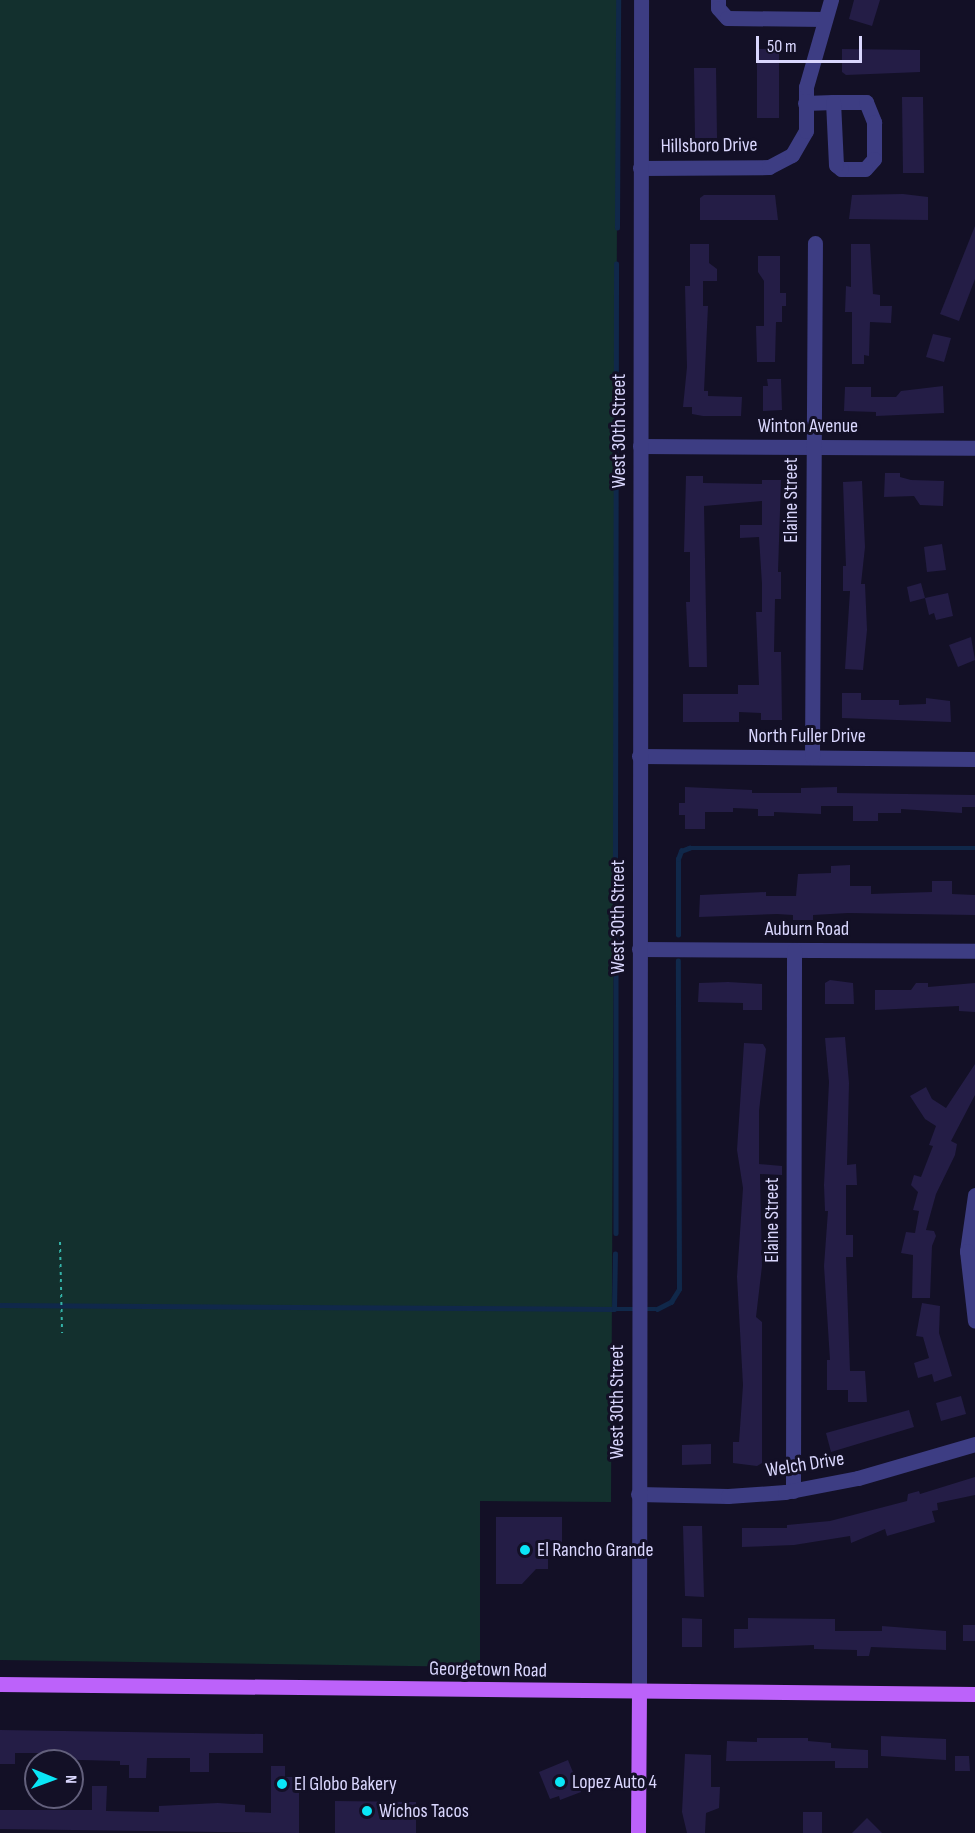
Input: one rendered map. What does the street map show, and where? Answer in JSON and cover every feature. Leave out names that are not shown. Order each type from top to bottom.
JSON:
[{"type":"main road","name":"Georgetown Road","points":[[0,1684],[975,1694]]},
{"type":"main road","name":"West 30th Street","points":[[638,1833],[639,1692]]},
{"type":"street","name":"West 30th Street","points":[[639,1692],[641,0]]},
{"type":"street","points":[[718,0],[718,8],[728,18],[825,19]]},
{"type":"street","name":"Hillsboro Drive","points":[[640,168],[775,165],[801,144],[807,124],[805,103],[811,62],[831,0]]},
{"type":"street","points":[[805,103],[833,102],[866,102],[872,110],[874,159],[865,169],[841,169],[836,165],[833,102]]},
{"type":"street","name":"Elaine Street","points":[[812,757],[814,243]]},
{"type":"street","name":"Winton Avenue","points":[[640,446],[975,448]]},
{"type":"street","name":"North Fuller Drive","points":[[639,756],[975,759]]},
{"type":"street","name":"Auburn Road","points":[[639,949],[975,951]]},
{"type":"street","name":"Elaine Street","points":[[793,1491],[794,950]]},
{"type":"street","points":[[975,1195],[967,1264],[975,1320]]},
{"type":"street","name":"Welch Drive","points":[[638,1494],[728,1496],[793,1491],[858,1478],[975,1444]]},
{"type":"path","points":[[60,1242],[62,1333]]},
{"type":"green space","points":[[0,0],[618,0],[611,1502],[480,1501],[480,1667],[0,1660]]},
{"type":"building","points":[[854,0],[880,0],[872,26],[849,19]]},
{"type":"building","points":[[757,49],[779,49],[779,118],[757,118]]},
{"type":"building","points":[[842,49],[920,50],[920,72],[846,75],[842,72]]},
{"type":"building","points":[[694,68],[716,68],[717,138],[695,138]]},
{"type":"building","points":[[902,97],[923,97],[924,173],[903,173]]},
{"type":"building","points":[[903,194],[928,197],[928,220],[849,219],[852,195]]},
{"type":"building","points":[[704,195],[775,195],[778,220],[700,220],[700,198]]},
{"type":"building","points":[[975,226],[975,279],[959,321],[940,314]]},
{"type":"building","points":[[690,244],[709,244],[709,263],[717,269],[717,281],[703,281],[703,306],[708,306],[704,391],[708,391],[708,396],[742,397],[741,416],[703,416],[692,414],[692,407],[683,407],[687,367],[685,286],[690,286]]},
{"type":"building","points":[[851,244],[870,244],[873,294],[880,295],[880,306],[892,306],[891,323],[870,322],[869,356],[864,355],[864,364],[852,364],[852,312],[845,312],[846,286],[851,287]]},
{"type":"building","points":[[758,256],[780,256],[780,293],[786,293],[786,306],[782,306],[782,322],[776,322],[775,362],[757,362],[756,326],[764,326],[764,281],[758,272]]},
{"type":"building","points":[[933,334],[951,338],[944,362],[926,357]]},
{"type":"building","points":[[767,379],[781,379],[782,410],[763,411],[763,386],[768,386]]},
{"type":"building","points":[[943,386],[944,413],[876,416],[876,412],[844,411],[845,387],[871,387],[871,397],[896,397],[901,391]]},
{"type":"building","points":[[885,473],[900,473],[900,477],[911,480],[944,481],[943,506],[920,505],[914,496],[884,497]]},
{"type":"building","points":[[686,476],[703,476],[703,483],[762,484],[762,480],[781,480],[778,572],[781,572],[781,599],[775,599],[774,652],[781,652],[782,720],[761,720],[761,713],[739,712],[739,722],[683,722],[683,694],[738,694],[738,685],[759,685],[756,612],[762,612],[759,537],[740,538],[740,525],[762,525],[762,501],[704,506],[707,667],[689,667],[686,602],[690,602],[690,552],[684,552]]},
{"type":"building","points":[[862,481],[865,547],[861,584],[865,584],[867,630],[863,670],[845,669],[850,591],[843,591],[843,566],[846,566],[843,482]]},
{"type":"building","points":[[942,544],[946,570],[927,572],[924,547]]},
{"type":"building","points":[[921,583],[925,598],[910,602],[907,587]]},
{"type":"building","points":[[948,593],[953,616],[936,620],[934,613],[929,615],[925,598]]},
{"type":"building","points":[[971,637],[975,660],[958,667],[949,645]]},
{"type":"building","points":[[842,693],[861,693],[861,700],[899,700],[899,705],[926,704],[926,698],[950,701],[951,722],[842,718]]},
{"type":"building","points":[[685,787],[752,790],[752,793],[801,793],[801,788],[837,787],[837,793],[975,795],[975,807],[962,807],[962,813],[901,809],[901,813],[878,813],[878,821],[853,821],[853,806],[821,806],[821,814],[774,812],[774,816],[758,816],[758,809],[733,808],[733,812],[705,812],[705,829],[685,829],[685,815],[679,815],[679,803],[685,803]]},
{"type":"building","points":[[850,865],[850,886],[871,886],[871,894],[932,892],[932,881],[952,881],[952,894],[975,895],[975,915],[848,913],[813,915],[813,920],[793,920],[793,915],[777,914],[699,917],[700,895],[766,892],[766,896],[796,896],[798,874],[831,873],[831,866]]},
{"type":"building","points":[[830,980],[853,983],[854,1004],[825,1004],[825,983]]},
{"type":"building","points":[[699,983],[762,984],[762,1010],[743,1010],[743,1003],[698,1002]]},
{"type":"building","points":[[916,983],[928,983],[928,987],[975,983],[975,1012],[959,1011],[959,1006],[875,1010],[875,990],[911,990]]},
{"type":"building","points":[[845,1037],[849,1083],[847,1165],[856,1164],[857,1185],[846,1185],[846,1235],[853,1235],[853,1257],[846,1257],[850,1371],[865,1371],[867,1402],[848,1402],[848,1390],[827,1390],[827,1360],[830,1360],[824,1266],[828,1211],[825,1211],[824,1185],[829,1082],[825,1038]]},
{"type":"building","points":[[744,1043],[763,1044],[766,1049],[759,1111],[759,1164],[782,1166],[782,1175],[760,1174],[762,1266],[756,1317],[762,1322],[762,1463],[757,1466],[733,1463],[733,1442],[739,1442],[743,1385],[737,1277],[743,1188],[737,1150]]},
{"type":"building","points":[[975,1064],[975,1095],[951,1141],[957,1144],[955,1155],[936,1194],[926,1230],[934,1231],[936,1236],[932,1246],[930,1298],[912,1298],[913,1255],[901,1253],[906,1232],[915,1233],[919,1211],[913,1210],[918,1192],[911,1185],[914,1175],[921,1177],[933,1146],[929,1145],[936,1126],[925,1119],[910,1096],[926,1087],[932,1099],[946,1108]]},
{"type":"building","points":[[922,1303],[940,1306],[939,1333],[952,1376],[934,1382],[932,1374],[918,1378],[914,1363],[929,1358],[923,1337],[916,1336]]},
{"type":"building","points":[[961,1396],[966,1414],[941,1421],[936,1403]]},
{"type":"building","points":[[909,1410],[914,1427],[831,1452],[826,1433]]},
{"type":"building","points":[[711,1444],[711,1464],[682,1465],[682,1445]]},
{"type":"building","points":[[975,1477],[975,1495],[937,1503],[938,1510],[932,1511],[935,1522],[887,1536],[885,1529],[851,1543],[850,1536],[794,1545],[742,1547],[742,1528],[787,1528],[787,1525],[830,1521],[907,1501],[908,1494],[919,1491],[920,1494]]},
{"type":"building","name":"El Rancho Grande","points":[[496,1517],[562,1517],[562,1543],[548,1557],[548,1569],[536,1569],[522,1584],[496,1584]]},
{"type":"building","points":[[683,1526],[702,1526],[704,1597],[685,1596]]},
{"type":"building","points":[[682,1618],[702,1619],[702,1647],[682,1647]]},
{"type":"building","points":[[748,1618],[835,1619],[835,1631],[882,1631],[882,1626],[946,1631],[946,1650],[871,1647],[869,1656],[857,1656],[857,1650],[814,1649],[814,1645],[734,1648],[734,1629],[748,1629]]},
{"type":"building","points":[[963,1625],[975,1625],[975,1641],[963,1641]]},
{"type":"building","points":[[0,1730],[263,1734],[263,1753],[209,1753],[209,1772],[190,1772],[190,1758],[147,1758],[146,1778],[129,1778],[129,1765],[120,1765],[120,1761],[84,1760],[84,1749],[24,1749],[24,1753],[15,1753],[15,1764],[0,1764]]},
{"type":"building","points":[[881,1736],[946,1739],[946,1760],[881,1756]]},
{"type":"building","points":[[757,1738],[808,1738],[808,1741],[831,1743],[831,1748],[868,1750],[868,1768],[835,1768],[835,1761],[726,1761],[727,1741],[757,1742]]},
{"type":"building","points":[[685,1754],[711,1755],[711,1787],[720,1787],[719,1808],[706,1813],[705,1833],[687,1833],[682,1812]]},
{"type":"building","points":[[955,1756],[969,1756],[970,1771],[955,1771]]},
{"type":"building","name":"Lopez Auto 4","points":[[568,1760],[581,1792],[560,1800],[559,1796],[550,1799],[539,1772]]},
{"type":"building","points":[[271,1766],[285,1766],[285,1777],[299,1777],[299,1833],[0,1829],[0,1810],[92,1810],[92,1786],[107,1786],[106,1811],[159,1812],[159,1806],[218,1803],[245,1805],[245,1812],[271,1813]]},
{"type":"building","points":[[335,1801],[416,1802],[416,1833],[335,1833]]},
{"type":"building","points":[[803,1812],[822,1812],[822,1833],[803,1833]]},
{"type":"building","points":[[867,1818],[882,1833],[852,1833]]},
{"type":"waterway","points":[[617,228],[618,0]]},
{"type":"waterway","points":[[615,866],[616,264]]},
{"type":"waterway","points":[[678,935],[678,859],[681,851],[689,848],[975,848]]},
{"type":"waterway","points":[[616,901],[616,1233]]},
{"type":"waterway","points":[[0,1305],[657,1309],[671,1302],[679,1289],[678,961]]},
{"type":"waterway","points":[[614,1309],[615,1254]]},
{"type":"place","name":"El Rancho Grande","points":[[525,1550]]},
{"type":"place","name":"Lopez Auto 4","points":[[560,1782]]},
{"type":"place","name":"El Globo Bakery","points":[[282,1784]]},
{"type":"place","name":"Wichos Tacos","points":[[367,1811]]}]
